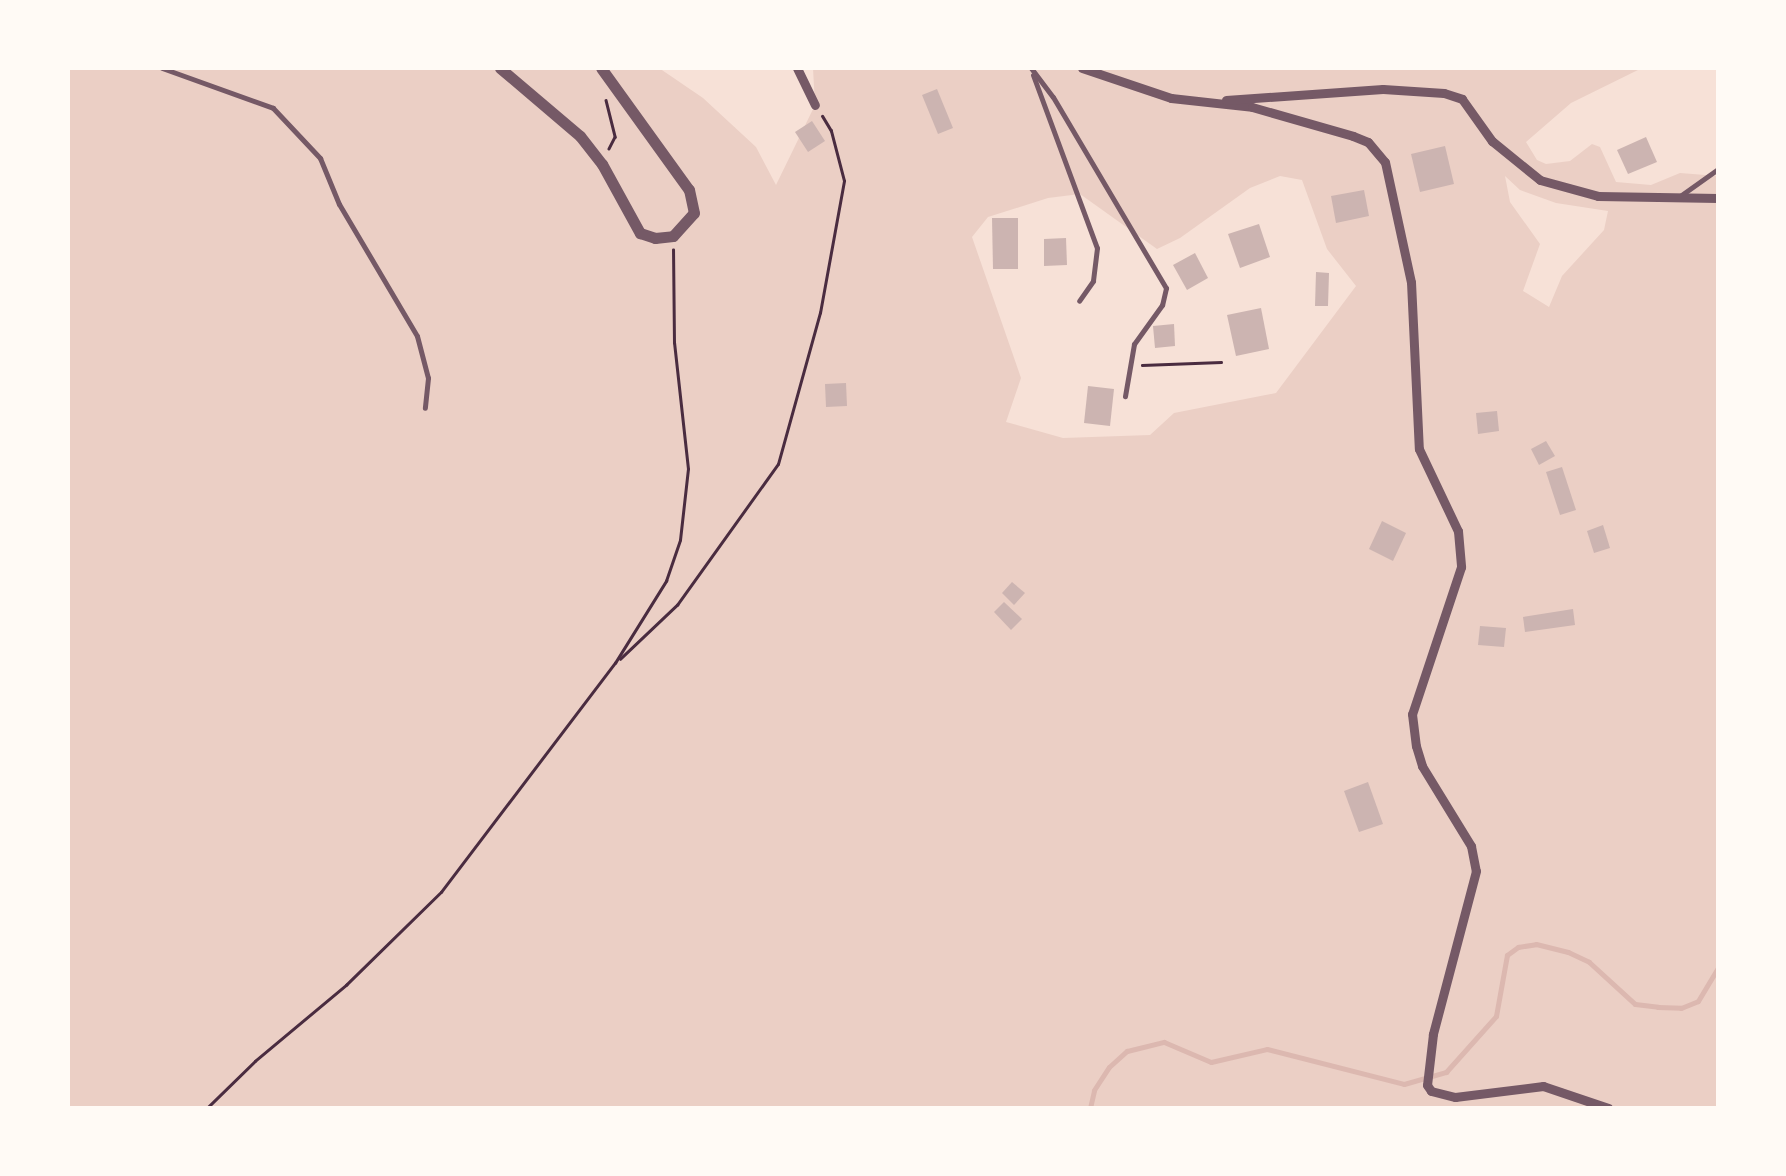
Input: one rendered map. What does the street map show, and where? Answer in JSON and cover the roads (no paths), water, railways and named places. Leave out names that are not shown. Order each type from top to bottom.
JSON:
[{"type":"street","points":[[500,68],[580,136],[602,164],[640,232],[655,238],[672,236],[694,213],[689,190],[601,68]]},
{"type":"street","points":[[798,68],[815,105]]},
{"type":"street","points":[[1082,68],[1171,98],[1252,107],[1353,136],[1368,142],[1385,162],[1411,282],[1419,449],[1458,531],[1461,567],[1412,714],[1422,766],[1472,846],[1476,871],[1433,1034],[1427,1085],[1431,1091],[1455,1097],[1543,1086],[1608,1108]]},
{"type":"street","points":[[1212,102],[1383,90],[1444,93],[1462,98],[1492,141],[1540,180],[1598,196],[1718,198]]},
{"type":"lane","points":[[162,68],[272,108],[320,158],[339,204],[417,336],[428,378],[425,408]]},
{"type":"lane","points":[[1031,68],[1098,248],[1093,280],[1079,301]]},
{"type":"lane","points":[[1031,68],[1166,288],[1162,305],[1134,344],[1125,396]]},
{"type":"lane","points":[[1675,200],[1718,169]]},
{"type":"waterway","points":[[1090,1108],[1094,1090],[1109,1067],[1127,1051],[1164,1042],[1211,1062],[1267,1049],[1404,1084],[1446,1072],[1496,1016],[1507,955],[1518,947],[1536,944],[1568,952],[1589,962],[1635,1004],[1658,1007],[1681,1008],[1698,1001],[1718,968]]}]
